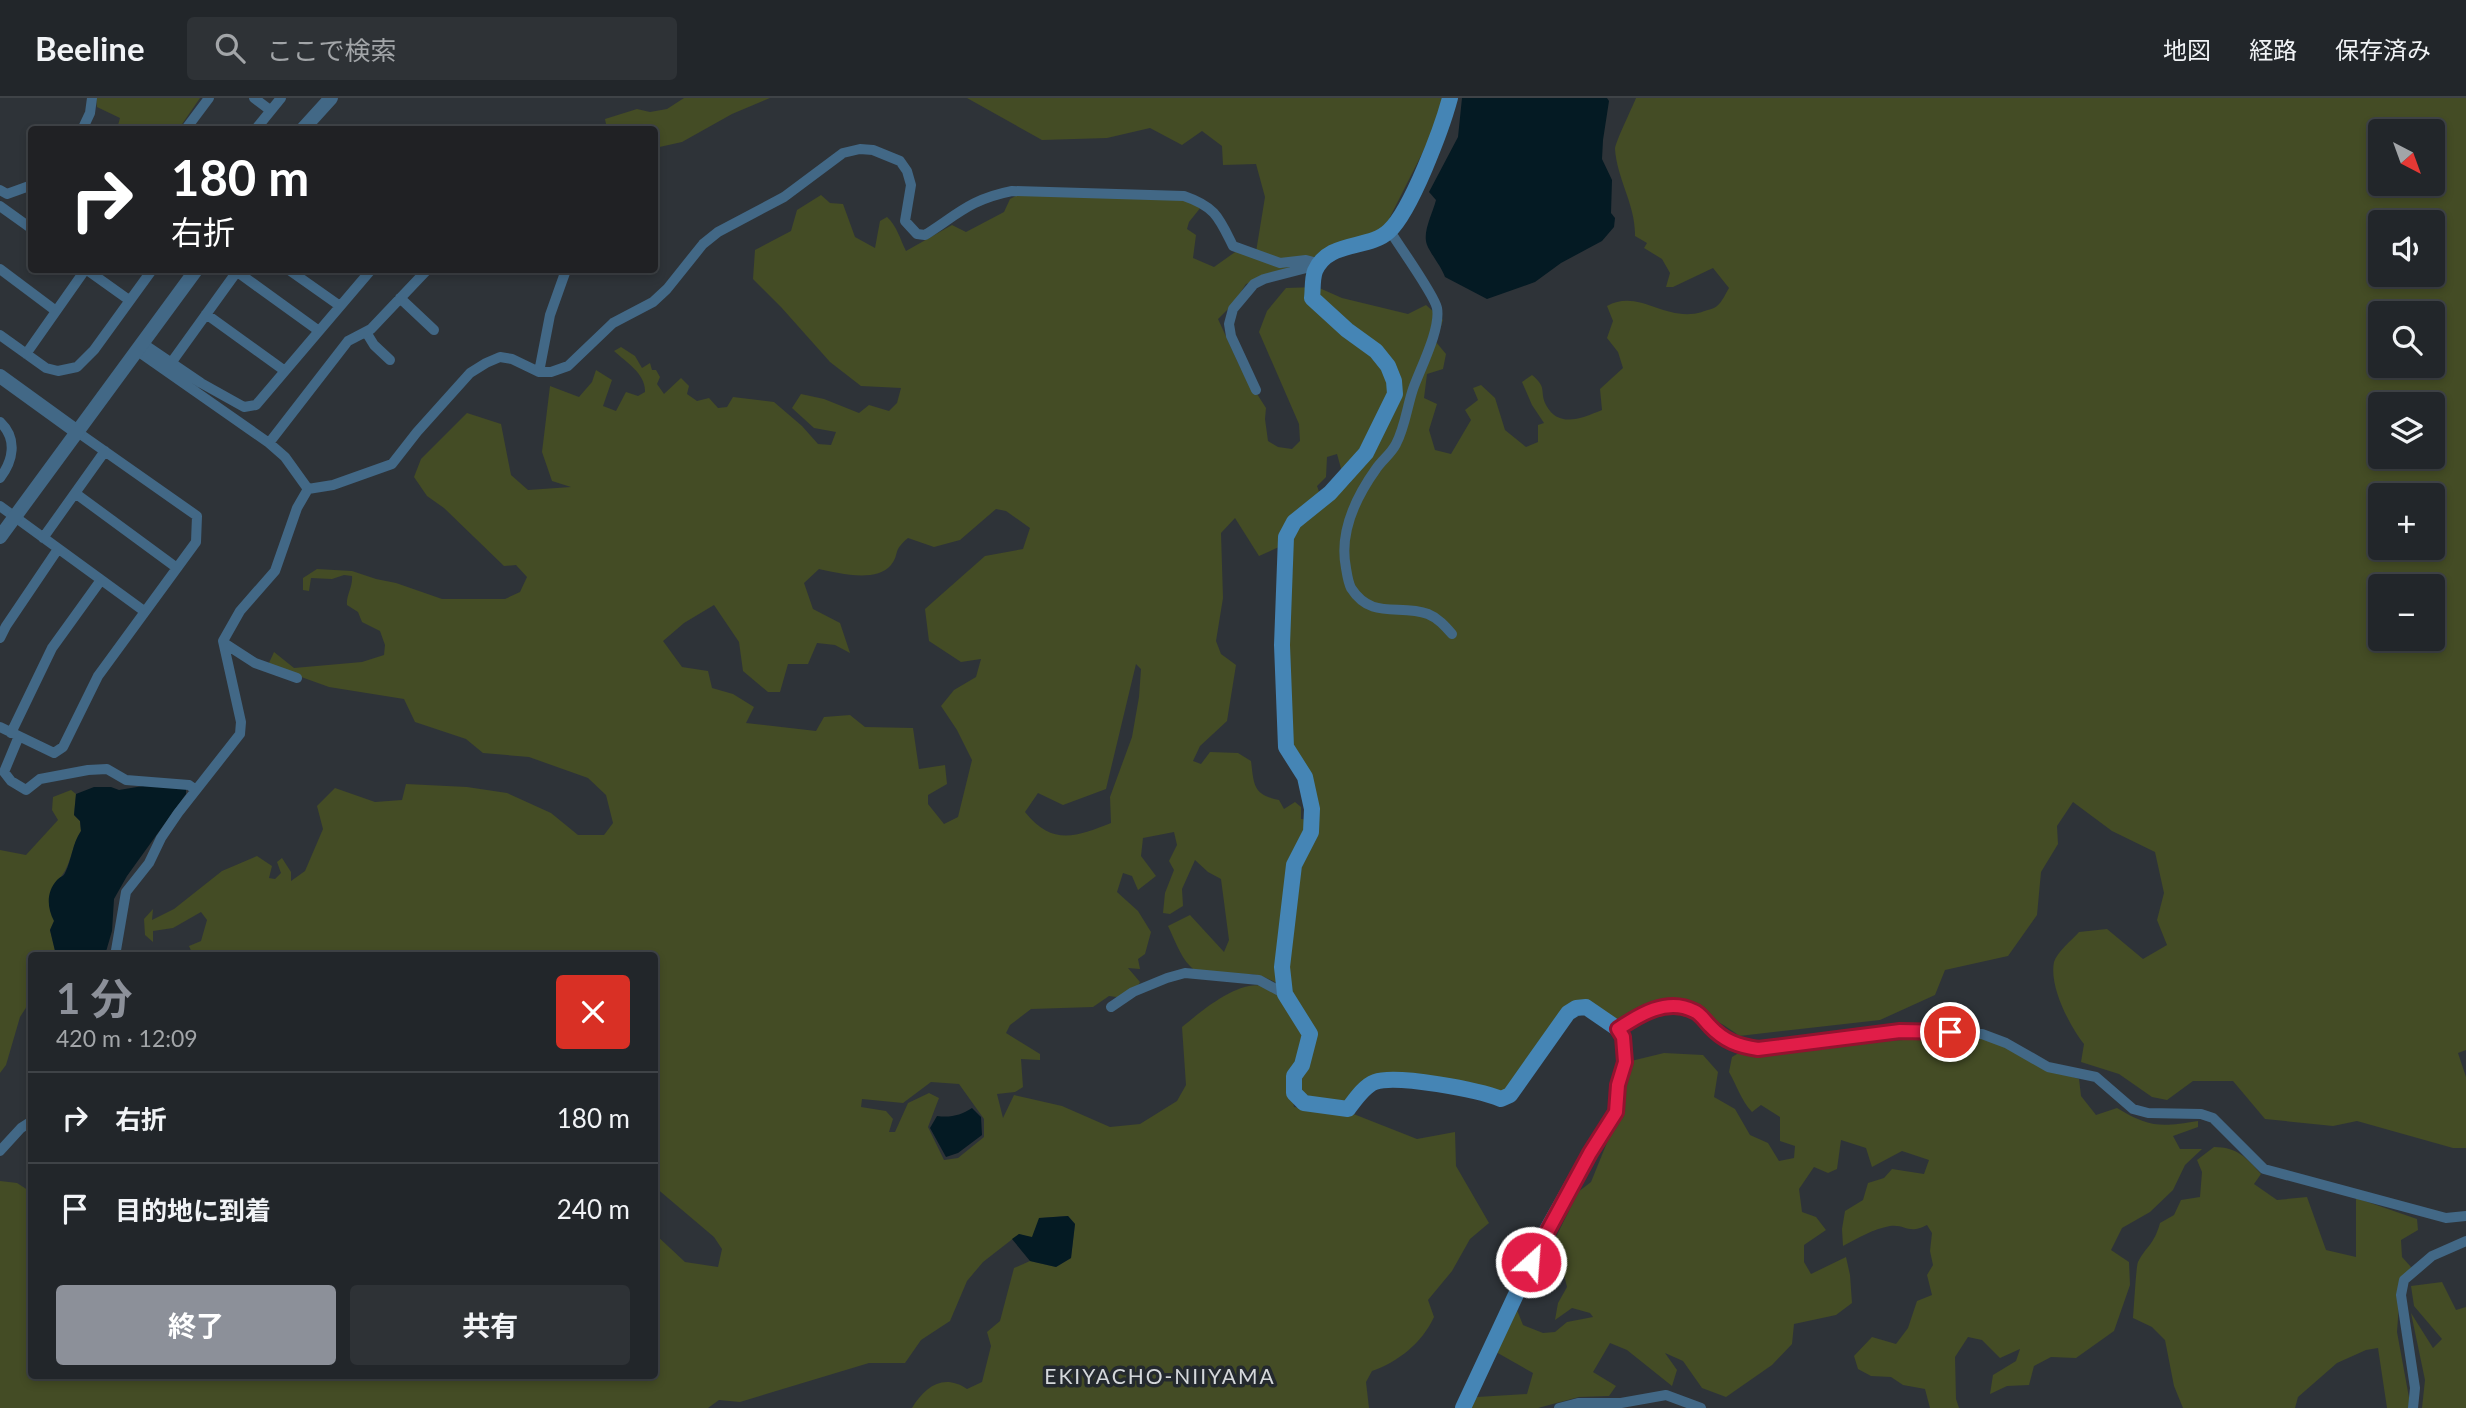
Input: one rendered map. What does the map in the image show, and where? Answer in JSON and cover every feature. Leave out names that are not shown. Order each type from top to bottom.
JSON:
[{"type":"main road","points":[[1450,98],[1409,205],[1390,231],[1376,239],[1344,247],[1326,257],[1315,271],[1312,299],[1376,351],[1388,366],[1395,394],[1366,453],[1330,493],[1294,522],[1286,537],[1282,645],[1286,747],[1305,777],[1312,809],[1311,831],[1294,865],[1288,895],[1282,967],[1285,994],[1310,1034],[1302,1065],[1294,1076],[1294,1093],[1304,1103],[1348,1109],[1372,1082],[1384,1079],[1444,1084],[1501,1099],[1510,1095],[1568,1013],[1576,1008],[1586,1007],[1618,1029],[1623,1037],[1625,1062],[1618,1085],[1616,1112],[1542,1240],[1463,1408]]},
{"type":"street","points":[[84,126],[90,113],[92,98]]},
{"type":"street","points":[[188,126],[209,98]]},
{"type":"street","points":[[254,98],[270,110]]},
{"type":"street","points":[[258,126],[281,98]]},
{"type":"street","points":[[306,126],[331,98]]},
{"type":"street","points":[[308,489],[333,485],[392,464],[470,373],[486,363],[500,357],[512,359],[539,372],[551,372],[568,366],[613,323],[653,302],[667,289],[703,244],[718,232],[784,197],[843,153],[860,149],[887,154],[900,161],[907,171],[911,185],[905,221],[917,234],[925,235],[969,204],[991,195],[1012,191],[1184,196],[1200,201],[1213,211],[1222,222],[1233,246],[1280,263],[1306,260],[1321,264]]},
{"type":"street","points":[[0,188],[7,194],[28,186]]},
{"type":"street","points":[[0,206],[28,226]]},
{"type":"street","points":[[1390,231],[1437,308],[1435,325],[1428,352],[1413,389],[1405,423],[1396,445],[1376,468],[1359,499],[1345,534],[1343,554],[1351,587],[1366,603],[1383,609],[1427,613],[1442,622],[1452,634]]},
{"type":"street","points":[[1256,390],[1231,335],[1229,324],[1233,309],[1254,284],[1321,264]]},
{"type":"street","points":[[0,269],[56,310]]},
{"type":"street","points":[[26,354],[84,273]]},
{"type":"street","points":[[90,273],[129,300]]},
{"type":"street","points":[[0,335],[46,368],[58,371],[77,367],[94,350],[150,273]]},
{"type":"street","points":[[0,537],[195,273]]},
{"type":"street","points":[[171,362],[235,273]]},
{"type":"street","points":[[241,273],[319,331]]},
{"type":"street","points":[[298,273],[340,306]]},
{"type":"street","points":[[139,347],[171,362],[201,383],[244,407],[256,405],[368,273]]},
{"type":"street","points":[[269,443],[348,341],[371,329],[424,273]]},
{"type":"street","points":[[539,372],[550,314],[565,273]]},
{"type":"street","points":[[400,298],[434,330]]},
{"type":"street","points":[[206,314],[285,371]]},
{"type":"street","points":[[366,332],[374,345],[390,360]]},
{"type":"street","points":[[139,347],[269,443],[285,457],[308,489]]},
{"type":"street","points":[[0,376],[197,516],[196,542],[98,676],[63,747],[54,753],[0,727]]},
{"type":"street","points":[[0,422],[13,448],[7,469],[0,478]]},
{"type":"street","points":[[43,538],[105,451]]},
{"type":"street","points":[[116,952],[126,892],[149,863],[161,838],[240,734],[241,722],[223,643],[240,611],[275,571],[297,508],[308,489]]},
{"type":"street","points":[[75,493],[177,568]]},
{"type":"street","points":[[0,506],[144,611]]},
{"type":"street","points":[[0,638],[58,549]]},
{"type":"street","points":[[101,580],[52,648],[15,735],[4,772],[11,781],[26,790],[40,779],[107,769],[126,780],[189,785],[196,790]]},
{"type":"street","points":[[223,643],[255,663],[297,678]]},
{"type":"street","points":[[1111,1007],[1133,992],[1185,973],[1259,980],[1285,994]]},
{"type":"street","points":[[1618,1029],[1640,1014],[1657,1007],[1681,1007],[1695,1011],[1718,1035],[1737,1046],[1758,1049],[1900,1031],[1982,1034],[2006,1043],[2048,1067],[2096,1077],[2133,1109],[2148,1113],[2201,1114],[2213,1118],[2264,1169],[2446,1218],[2466,1216]]},
{"type":"street","points":[[0,1151],[28,1124]]},
{"type":"street","points":[[2413,1408],[2415,1388],[2401,1296],[2404,1280],[2432,1256],[2466,1241]]},
{"type":"street","points":[[1559,1408],[1578,1403],[1621,1404],[1666,1395],[1700,1408]]},
{"type":"green space","points":[[96,98],[200,98],[181,126],[118,126],[120,118],[97,107]]},
{"type":"green space","points":[[684,98],[770,98],[732,114],[682,142],[658,147],[658,126],[606,126],[605,119],[637,109],[650,112],[667,109]]},
{"type":"green space","points":[[967,98],[1444,98],[1439,120],[1388,221],[1374,236],[1339,245],[1314,257],[1285,260],[1256,252],[1265,197],[1256,164],[1223,165],[1222,146],[1202,131],[1182,145],[1150,128],[1107,138],[1042,140]]},
{"type":"green space","points":[[1636,98],[2466,98],[2466,1050],[2458,1053],[2466,1077],[2466,1148],[2453,1148],[2357,1121],[2333,1126],[2265,1119],[2233,1081],[2193,1081],[2167,1100],[2152,1097],[2119,1074],[2081,1062],[2084,1044],[2072,1027],[2054,982],[2054,962],[2058,954],[2079,932],[2107,929],[2143,959],[2167,945],[2157,920],[2164,893],[2155,852],[2112,831],[2073,802],[2057,826],[2058,844],[2041,872],[2037,915],[2008,956],[1945,970],[1935,995],[1880,1020],[1739,1036],[1695,1011],[1657,1003],[1646,1004],[1626,1027],[1585,1000],[1566,1007],[1501,1097],[1461,1082],[1388,1077],[1368,1080],[1345,1106],[1306,1102],[1298,1089],[1317,1033],[1290,989],[1285,972],[1290,893],[1296,870],[1313,839],[1318,816],[1307,773],[1289,747],[1286,678],[1291,674],[1285,651],[1289,580],[1293,566],[1289,544],[1299,525],[1350,483],[1354,470],[1342,472],[1337,454],[1327,457],[1326,477],[1317,486],[1321,497],[1291,519],[1279,547],[1259,556],[1235,518],[1221,533],[1223,598],[1216,641],[1221,654],[1236,665],[1227,721],[1200,746],[1193,761],[1201,764],[1210,752],[1238,753],[1251,761],[1254,783],[1260,792],[1279,800],[1284,809],[1295,802],[1301,807],[1301,819],[1309,820],[1284,889],[1280,966],[1283,988],[1257,975],[1211,978],[1197,972],[1186,962],[1168,926],[1190,915],[1224,952],[1229,940],[1221,879],[1195,860],[1182,889],[1183,906],[1170,914],[1163,913],[1165,893],[1174,870],[1169,861],[1177,845],[1174,832],[1143,838],[1141,856],[1156,876],[1138,890],[1132,876],[1123,873],[1117,892],[1138,911],[1151,932],[1145,954],[1138,959],[1140,969],[1128,968],[1140,982],[1131,999],[1109,996],[1093,1007],[1031,1009],[1010,1025],[1006,1033],[1040,1054],[1040,1060],[1021,1059],[1023,1087],[1015,1092],[997,1094],[1003,1118],[1014,1095],[1062,1106],[1110,1127],[1140,1124],[1177,1101],[1186,1085],[1182,1027],[1225,996],[1250,986],[1262,986],[1273,990],[1283,999],[1305,1034],[1290,1083],[1294,1107],[1351,1113],[1417,1139],[1455,1132],[1456,1166],[1489,1223],[1470,1239],[1452,1271],[1428,1300],[1434,1317],[1423,1335],[1400,1357],[1372,1371],[1366,1382],[1369,1408],[912,1408],[923,1394],[942,1382],[958,1384],[967,1389],[982,1382],[991,1346],[987,1332],[1000,1321],[1014,1268],[1030,1261],[1056,1267],[1071,1258],[1075,1224],[1068,1216],[1040,1218],[1032,1238],[1019,1234],[983,1262],[967,1281],[950,1321],[921,1340],[905,1363],[869,1363],[740,1402],[719,1400],[708,1408],[0,1408],[0,1181],[17,1183],[28,1190],[28,1379],[658,1379],[658,1237],[685,1262],[718,1267],[722,1249],[714,1237],[658,1190],[658,952],[192,952],[189,946],[201,941],[207,920],[201,912],[173,928],[153,931],[153,942],[145,935],[144,919],[153,909],[152,920],[174,909],[222,871],[257,856],[272,866],[269,878],[275,879],[281,873],[277,862],[282,858],[291,872],[291,881],[305,871],[323,829],[317,806],[335,788],[375,802],[402,800],[406,784],[467,787],[507,793],[551,813],[578,835],[604,835],[613,823],[606,795],[588,778],[529,757],[483,753],[466,739],[415,722],[404,699],[329,687],[268,665],[274,652],[294,668],[362,662],[384,655],[385,645],[380,631],[362,622],[358,612],[347,605],[352,576],[311,578],[309,591],[303,590],[303,578],[317,569],[352,571],[442,599],[505,599],[520,592],[527,577],[516,565],[504,566],[444,508],[427,496],[414,477],[421,459],[467,413],[501,424],[511,475],[528,490],[571,487],[552,481],[542,452],[550,386],[579,397],[592,382],[596,370],[612,380],[603,406],[616,411],[626,392],[638,396],[645,392],[639,374],[614,351],[621,347],[635,356],[642,368],[650,363],[652,370],[656,370],[660,377],[657,384],[664,394],[681,378],[689,386],[687,394],[697,401],[709,398],[718,408],[727,407],[733,397],[774,402],[818,444],[831,445],[836,432],[814,428],[792,408],[801,394],[824,399],[859,413],[869,405],[889,411],[897,403],[901,388],[861,386],[830,362],[753,279],[755,250],[791,231],[797,210],[821,195],[830,203],[843,204],[855,237],[875,248],[880,221],[887,217],[906,251],[952,225],[966,232],[1004,212],[1010,199],[1021,193],[1187,200],[1201,207],[1187,229],[1196,235],[1193,258],[1214,267],[1238,250],[1280,265],[1304,263],[1246,284],[1233,304],[1218,319],[1241,369],[1266,408],[1268,441],[1278,447],[1292,449],[1300,441],[1299,424],[1259,332],[1267,311],[1286,288],[1317,287],[1342,298],[1408,314],[1426,305],[1443,320],[1436,342],[1446,354],[1443,369],[1427,374],[1424,398],[1437,404],[1429,430],[1435,450],[1451,454],[1471,420],[1465,410],[1478,400],[1473,388],[1481,385],[1495,398],[1505,430],[1526,447],[1538,442],[1538,425],[1544,423],[1522,382],[1532,375],[1542,387],[1546,405],[1557,417],[1571,420],[1602,410],[1600,389],[1623,368],[1618,352],[1607,338],[1613,321],[1607,306],[1630,301],[1689,314],[1716,307],[1729,288],[1713,268],[1673,287],[1666,287],[1670,273],[1662,259],[1644,248],[1647,243],[1635,236],[1633,214],[1615,149]],"holes":[[[996,509],[1006,511],[1030,528],[1023,549],[985,556],[925,609],[929,641],[961,662],[981,659],[976,677],[954,690],[941,706],[972,760],[958,817],[944,824],[928,804],[928,795],[947,784],[945,765],[919,769],[913,728],[865,727],[850,715],[824,717],[816,731],[746,723],[754,707],[733,694],[712,688],[708,671],[682,667],[663,641],[684,623],[714,605],[739,642],[743,671],[768,692],[780,692],[788,664],[808,664],[817,643],[835,645],[850,653],[840,623],[813,609],[804,583],[819,569],[856,575],[876,574],[891,565],[898,549],[908,538],[934,547],[960,540]],[[1136,664],[1141,669],[1139,697],[1132,737],[1110,797],[1111,823],[1087,832],[1065,836],[1045,830],[1025,812],[1038,793],[1063,805],[1106,789]],[[931,1082],[959,1084],[984,1119],[984,1137],[958,1158],[944,1160],[928,1127],[939,1098],[929,1093],[908,1103],[895,1132],[889,1132],[893,1119],[886,1111],[861,1107],[862,1099],[903,1103]]]},
{"type":"green space","points":[[71,790],[76,794],[74,815],[80,821],[81,831],[68,864],[57,881],[54,921],[50,930],[55,952],[28,952],[28,1005],[20,1017],[6,1065],[0,1073],[0,850],[26,855],[58,820],[52,810],[53,797]]},
{"type":"green space","points":[[1968,1037],[1995,1041],[2049,1069],[2079,1079],[2081,1096],[2096,1115],[2117,1108],[2138,1119],[2156,1124],[2198,1121],[2198,1127],[2173,1136],[2180,1149],[2202,1149],[2185,1165],[2173,1190],[2150,1212],[2122,1228],[2111,1250],[2129,1262],[2130,1285],[2114,1331],[2076,1358],[2051,1357],[2034,1366],[2029,1385],[2007,1386],[1990,1394],[1993,1375],[2016,1361],[2020,1349],[2000,1358],[1982,1340],[1968,1337],[1955,1357],[1956,1399],[1959,1408],[1930,1408],[1925,1389],[1903,1385],[1891,1377],[1871,1376],[1858,1369],[1854,1356],[1872,1337],[1896,1344],[1908,1328],[1917,1301],[1932,1295],[1927,1275],[1933,1265],[1930,1251],[1932,1233],[1927,1225],[1915,1229],[1890,1226],[1843,1246],[1845,1211],[1863,1200],[1868,1183],[1884,1178],[1892,1169],[1924,1174],[1929,1160],[1902,1151],[1872,1167],[1866,1148],[1841,1140],[1837,1169],[1828,1173],[1814,1167],[1799,1189],[1802,1212],[1816,1217],[1826,1230],[1804,1245],[1804,1262],[1811,1274],[1846,1257],[1852,1303],[1836,1315],[1794,1324],[1792,1344],[1772,1365],[1726,1397],[1702,1388],[1683,1361],[1665,1353],[1677,1370],[1672,1386],[1627,1350],[1610,1343],[1593,1372],[1616,1386],[1609,1396],[1579,1397],[1538,1408],[1471,1408],[1477,1397],[1527,1394],[1533,1373],[1496,1352],[1517,1310],[1523,1325],[1543,1333],[1555,1332],[1567,1322],[1593,1317],[1590,1313],[1572,1308],[1555,1320],[1558,1303],[1567,1287],[1562,1266],[1552,1257],[1545,1266],[1538,1265],[1556,1237],[1578,1192],[1591,1182],[1619,1113],[1631,1061],[1664,1053],[1703,1055],[1718,1072],[1714,1097],[1735,1109],[1750,1135],[1768,1143],[1779,1161],[1794,1158],[1795,1146],[1780,1141],[1780,1117],[1761,1105],[1752,1112],[1748,1107],[1729,1072],[1732,1057],[1742,1051]]},
{"type":"green space","points":[[2214,1147],[2235,1151],[2246,1158],[2261,1174],[2254,1184],[2277,1200],[2307,1197],[2326,1250],[2356,1257],[2356,1198],[2417,1219],[2418,1230],[2401,1240],[2402,1257],[2411,1267],[2399,1305],[2397,1332],[2410,1403],[2408,1408],[2387,1408],[2378,1348],[2366,1350],[2337,1363],[2298,1397],[2295,1408],[2183,1408],[2174,1386],[2165,1340],[2152,1327],[2133,1318],[2138,1262],[2153,1241],[2160,1223],[2174,1215],[2181,1200],[2200,1197],[2202,1172],[2197,1160]]},
{"type":"green space","points":[[2442,1282],[2456,1310],[2466,1307],[2466,1408],[2422,1408],[2425,1380],[2411,1313],[2433,1348],[2442,1339],[2414,1306],[2411,1286]]},
{"type":"water","points":[[1462,98],[1607,98],[1609,101],[1602,159],[1612,180],[1611,213],[1615,218],[1614,227],[1602,241],[1561,263],[1535,282],[1487,299],[1445,277],[1426,241],[1427,226],[1436,200],[1429,192],[1458,137]]},
{"type":"water","points":[[143,786],[186,787],[186,794],[127,876],[114,899],[112,931],[106,952],[55,952],[50,930],[54,921],[49,895],[53,885],[65,873],[81,831],[80,821],[74,815],[76,794],[94,787],[119,790]]},
{"type":"water","points":[[972,1108],[981,1117],[982,1135],[958,1153],[946,1157],[930,1128],[937,1116],[956,1115]]},
{"type":"water","points":[[1068,1216],[1075,1224],[1071,1258],[1056,1267],[1030,1261],[1012,1239],[1019,1234],[1032,1237],[1039,1218]]},
{"type":"district","name":"EKIYACHO-NIIYAMA","points":[[1160,1375]]},
{"type":"route","points":[[1531,1262],[1590,1153],[1616,1112],[1618,1085],[1625,1062],[1623,1037],[1618,1029],[1640,1014],[1657,1007],[1681,1007],[1695,1011],[1718,1035],[1737,1046],[1758,1049],[1900,1031],[1950,1032]]}]
